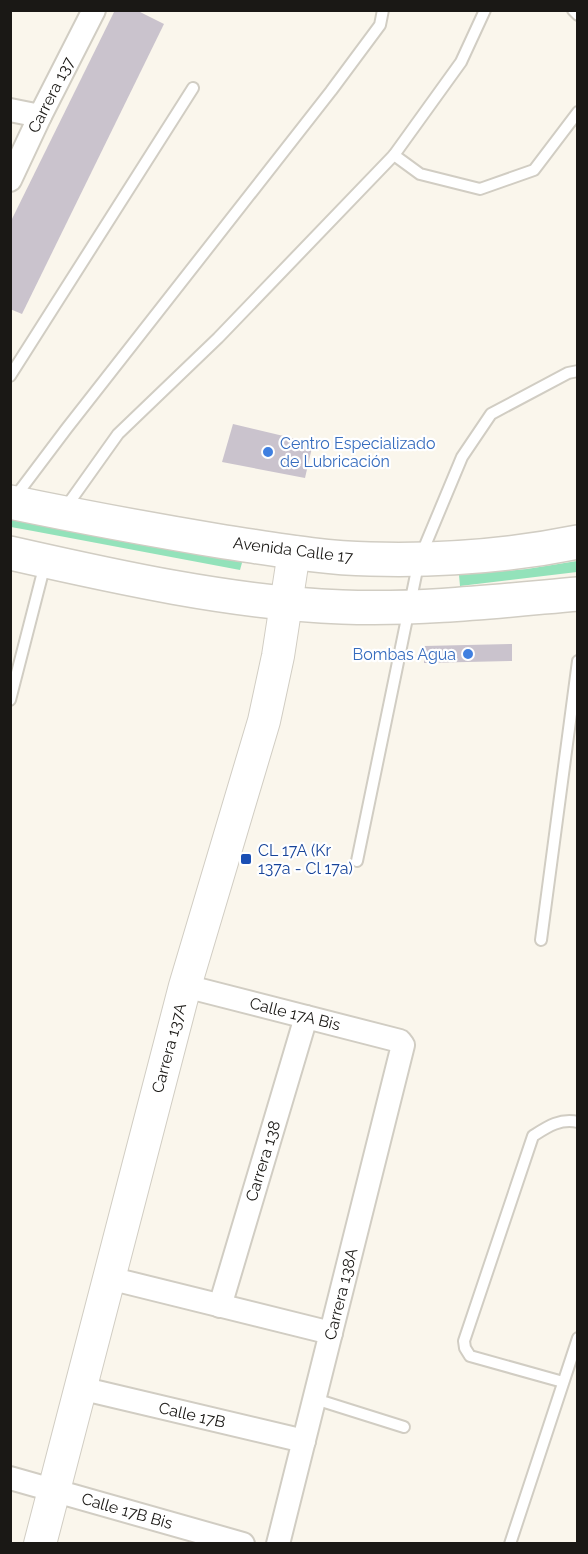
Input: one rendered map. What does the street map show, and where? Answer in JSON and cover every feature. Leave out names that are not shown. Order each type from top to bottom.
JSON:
[{"type":"main road","name":"Avenida Calle 17","points":[[11,502],[131,526],[294,552],[368,559],[470,558],[578,542]]},
{"type":"main road","points":[[10,553],[184,588],[286,603],[409,608],[578,594]]},
{"type":"street","name":"Carrera 137","points":[[10,180],[93,11]]},
{"type":"street","points":[[10,110],[40,116]]},
{"type":"street","name":"Carrera 137A","points":[[40,1544],[185,986],[264,721],[276,665],[294,552]]},
{"type":"street","name":"Calle 17A Bis","points":[[185,986],[400,1041],[403,1045]]},
{"type":"street","name":"Carrera 138","points":[[220,1305],[306,1017]]},
{"type":"street","name":"Carrera 138A","points":[[278,1544],[403,1045]]},
{"type":"street","points":[[109,1278],[331,1333]]},
{"type":"street","name":"Calle 17B","points":[[80,1388],[304,1441]]},
{"type":"street","name":"Calle 17B Bis","points":[[10,1478],[243,1544]]},
{"type":"lane","points":[[11,502],[74,418],[331,91],[380,24],[383,10]]},
{"type":"lane","points":[[62,513],[118,434],[218,338],[394,155],[460,62],[485,10]]},
{"type":"lane","points":[[573,10],[578,15]]},
{"type":"lane","points":[[10,376],[193,88]]},
{"type":"lane","points":[[394,155],[420,174],[480,189],[534,170],[578,112]]},
{"type":"lane","points":[[357,861],[419,560],[462,457],[491,414],[568,373],[578,371]]},
{"type":"lane","points":[[10,700],[46,561]]},
{"type":"lane","points":[[541,940],[578,661]]},
{"type":"lane","points":[[563,1382],[470,1356],[464,1341],[533,1136],[550,1125],[569,1120],[578,1122]]},
{"type":"lane","points":[[510,1544],[578,1338]]},
{"type":"lane","points":[[315,1399],[404,1427]]},
{"type":"green space","points":[[10,508],[245,552],[240,570],[11,527]]},
{"type":"green space","points":[[577,561],[577,572],[460,586],[459,575],[527,569]]},
{"type":"building","points":[[115,10],[136,10],[164,24],[22,314],[10,309],[10,223]]},
{"type":"building","name":"Centro Especializado de Lubricación","points":[[233,424],[313,443],[305,478],[222,462]]},
{"type":"building","name":"Bombas Agua","points":[[512,644],[512,661],[424,663],[424,646]]},
{"type":"place","name":"Centro Especializado de Lubricación","points":[[268,452]]},
{"type":"place","name":"Bombas Agua","points":[[468,654]]},
{"type":"place","name":"CL 17A (Kr 137a - Cl 17a)","points":[[246,859]]}]
